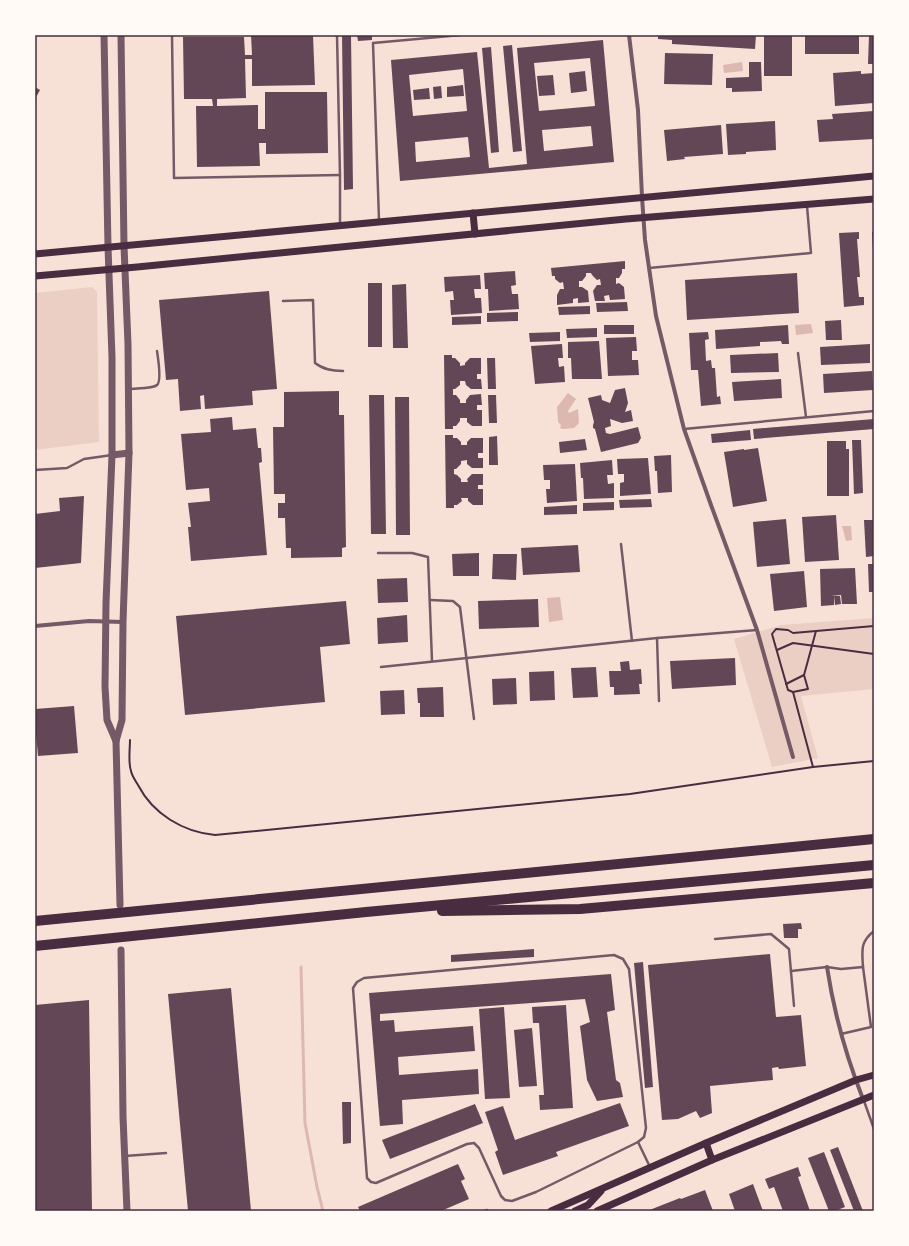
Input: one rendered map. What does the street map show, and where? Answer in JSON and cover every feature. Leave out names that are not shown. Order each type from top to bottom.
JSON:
[{"type":"highway","points":[[35,921],[874,839]]},
{"type":"highway","points":[[35,946],[366,912],[874,865]]},
{"type":"highway","points":[[366,912],[580,909],[874,883]]},
{"type":"main road","points":[[35,254],[874,176]]},
{"type":"main road","points":[[35,276],[644,217],[874,199]]},
{"type":"main road","points":[[472,213],[474,234]]},
{"type":"main road","points":[[551,1211],[706,1143],[856,1080],[874,1075]]},
{"type":"main road","points":[[596,1211],[712,1160],[874,1095]]},
{"type":"main road","points":[[706,1143],[712,1160]]},
{"type":"main road","points":[[575,1211],[588,1205],[604,1188]]},
{"type":"street","points":[[104,35],[108,247],[112,357],[112,455],[105,687],[107,720],[116,741]]},
{"type":"street","points":[[120,905],[116,741],[122,720],[123,622],[129,453],[121,35]]},
{"type":"street","points":[[629,35],[638,110],[642,198],[649,268],[656,316],[684,429],[757,630],[793,757]]},
{"type":"street","points":[[112,455],[129,453]]},
{"type":"street","points":[[35,626],[89,621],[123,622]]},
{"type":"street","points":[[121,950],[124,1156],[127,1211]]},
{"type":"street","points":[[827,967],[831,995],[841,1034],[863,1099]]},
{"type":"lane","points":[[172,35],[174,178],[340,175]]},
{"type":"lane","points":[[337,35],[340,225]]},
{"type":"lane","points":[[379,222],[373,43],[461,35]]},
{"type":"lane","points":[[649,268],[811,253],[807,204]]},
{"type":"lane","points":[[283,301],[313,300],[315,363],[320,367],[329,370],[343,371]]},
{"type":"lane","points":[[128,389],[151,387],[159,384],[160,378],[157,351]]},
{"type":"lane","points":[[798,353],[806,418]]},
{"type":"lane","points":[[684,429],[874,411]]},
{"type":"lane","points":[[35,470],[67,468],[84,459],[112,455]]},
{"type":"lane","points":[[621,544],[632,641]]},
{"type":"lane","points":[[378,553],[412,553],[428,557],[432,661]]},
{"type":"lane","points":[[430,600],[453,601],[460,607],[465,657],[474,719]]},
{"type":"lane","points":[[381,667],[657,638],[757,630]]},
{"type":"lane","points":[[657,638],[659,701]]},
{"type":"lane","points":[[841,1034],[871,1027],[863,967],[862,945],[866,937],[874,931]]},
{"type":"lane","points":[[715,939],[771,934],[789,949],[794,1006]]},
{"type":"lane","points":[[614,955],[623,959],[629,969],[646,1128],[644,1136],[638,1142],[536,1192],[512,1200],[505,1200],[502,1196],[479,1148],[474,1143],[467,1144],[376,1183],[371,1182],[367,1178],[353,988],[357,982],[364,978],[614,955]]},
{"type":"lane","points":[[791,971],[827,967],[841,969],[863,967]]},
{"type":"lane","points":[[863,1099],[874,1129]]},
{"type":"lane","points":[[638,1142],[651,1168]]},
{"type":"lane","points":[[124,1156],[166,1153]]},
{"type":"path","points":[[816,631],[804,674],[808,689],[793,692],[788,690],[772,634],[776,629],[788,630],[792,633],[874,626]]},
{"type":"path","points":[[777,650],[793,643],[874,654]]},
{"type":"path","points":[[786,684],[804,674]]},
{"type":"path","points":[[793,692],[813,767]]},
{"type":"path","points":[[130,740],[130,770],[141,792],[150,803],[171,820],[188,829],[203,834],[215,835],[630,794],[813,767],[874,761]]},
{"type":"shaded area","points":[[742,62],[743,71],[724,73],[723,65]]},
{"type":"shaded area","points":[[92,287],[97,292],[99,442],[35,450],[35,293]]},
{"type":"shaded area","points":[[811,324],[813,333],[796,335],[795,325]]},
{"type":"shaded area","points":[[568,393],[576,399],[568,411],[569,413],[578,409],[579,423],[574,428],[562,429],[560,428],[561,425],[558,422],[557,407]]},
{"type":"shaded area","points":[[842,526],[851,526],[852,540],[846,541]]},
{"type":"shaded area","points":[[560,597],[563,620],[549,622],[547,598]]},
{"type":"shaded area","points":[[874,618],[874,689],[801,696],[818,758],[772,767],[734,639],[781,625]]},
{"type":"building","points":[[251,35],[313,35],[315,85],[252,86],[252,59],[245,59],[246,98],[217,99],[217,106],[258,105],[258,129],[265,129],[265,92],[327,92],[328,153],[266,154],[266,143],[259,143],[260,166],[197,167],[196,106],[213,106],[212,99],[184,99],[183,37],[244,37],[245,55],[252,55]]},
{"type":"building","points":[[342,35],[351,35],[353,189],[344,190]]},
{"type":"building","points":[[357,35],[372,35],[372,40],[358,41]]},
{"type":"building","points":[[658,35],[756,35],[755,49],[672,44],[672,40],[658,39]]},
{"type":"building","points":[[764,35],[792,35],[792,76],[764,76]]},
{"type":"building","points":[[805,35],[859,35],[859,54],[805,54]]},
{"type":"building","points":[[869,35],[874,35],[874,64],[868,64]]},
{"type":"building","points":[[603,40],[614,162],[400,181],[391,60],[477,52],[489,168],[527,164],[517,48]],"holes":[[[590,58],[595,106],[539,111],[534,63]],[[463,69],[467,111],[413,116],[409,75]],[[591,126],[593,146],[544,151],[542,130]],[[468,137],[470,157],[416,162],[415,142]]]},
{"type":"building","points":[[512,45],[522,151],[513,152],[503,46]]},
{"type":"building","points":[[491,47],[499,152],[491,153],[482,48]]},
{"type":"building","points":[[665,53],[713,54],[712,85],[664,84]]},
{"type":"building","points":[[749,62],[761,62],[762,91],[732,92],[732,88],[726,88],[726,78],[749,77]]},
{"type":"building","points":[[585,71],[587,91],[571,93],[569,73]]},
{"type":"building","points":[[861,71],[861,74],[874,73],[874,103],[835,106],[833,73]]},
{"type":"building","points":[[553,75],[555,95],[539,96],[537,76]]},
{"type":"building","points":[[463,85],[464,96],[447,97],[447,87]]},
{"type":"building","points":[[441,86],[442,98],[434,99],[433,87]]},
{"type":"building","points":[[35,87],[40,90],[35,99]]},
{"type":"building","points":[[429,88],[430,99],[414,100],[413,90]]},
{"type":"building","points":[[874,111],[874,139],[819,142],[817,120],[833,119],[832,114]]},
{"type":"building","points":[[775,121],[776,150],[728,155],[726,124]]},
{"type":"building","points":[[721,125],[723,154],[684,157],[685,159],[667,161],[664,130]]},
{"type":"building","points":[[859,232],[859,239],[857,239],[860,277],[857,277],[859,297],[864,297],[864,305],[844,307],[839,233]]},
{"type":"building","points":[[872,232],[874,232],[874,250],[873,250]]},
{"type":"building","points":[[625,261],[625,269],[622,269],[622,273],[619,278],[616,278],[616,284],[619,283],[624,287],[625,299],[610,300],[609,295],[604,296],[605,301],[595,301],[593,291],[597,285],[601,285],[600,279],[597,280],[591,273],[586,273],[586,276],[582,281],[579,281],[579,287],[582,287],[588,291],[589,302],[578,303],[578,298],[573,299],[573,303],[557,305],[557,295],[560,289],[564,289],[563,282],[560,283],[555,279],[555,276],[552,276],[551,268]]},
{"type":"building","points":[[515,271],[516,285],[511,286],[512,294],[518,294],[519,309],[489,311],[488,289],[485,289],[484,273]]},
{"type":"building","points":[[797,273],[799,313],[687,320],[685,280]]},
{"type":"building","points":[[480,275],[481,289],[474,289],[475,298],[481,298],[482,313],[451,315],[450,300],[454,300],[453,291],[445,292],[444,277]]},
{"type":"building","points":[[368,283],[382,283],[382,347],[368,347]]},
{"type":"building","points":[[406,284],[408,348],[393,348],[392,285]]},
{"type":"building","points":[[269,291],[277,389],[252,391],[253,405],[205,409],[204,395],[200,396],[201,409],[180,411],[178,379],[166,380],[159,300]]},
{"type":"building","points":[[627,302],[628,311],[597,312],[596,303]]},
{"type":"building","points":[[590,306],[590,314],[559,315],[558,307]]},
{"type":"building","points":[[518,312],[518,321],[487,322],[487,313]]},
{"type":"building","points":[[481,316],[481,324],[452,325],[452,317]]},
{"type":"building","points":[[841,320],[842,340],[826,340],[825,321]]},
{"type":"building","points":[[604,325],[634,325],[634,334],[604,334]]},
{"type":"building","points":[[788,325],[789,344],[782,344],[781,341],[760,342],[760,346],[716,349],[715,330]]},
{"type":"building","points":[[597,328],[597,337],[567,338],[566,329]]},
{"type":"building","points":[[560,332],[560,341],[530,342],[529,333]]},
{"type":"building","points":[[708,332],[709,339],[705,340],[706,361],[711,360],[712,368],[715,368],[717,397],[720,396],[721,404],[701,406],[698,370],[691,370],[689,333]]},
{"type":"building","points":[[636,337],[637,351],[632,351],[632,360],[638,360],[639,375],[608,376],[606,338]]},
{"type":"building","points":[[599,341],[602,379],[572,379],[571,358],[568,358],[568,342]]},
{"type":"building","points":[[562,344],[563,358],[558,358],[559,367],[564,366],[565,382],[535,384],[531,346]]},
{"type":"building","points":[[870,344],[870,363],[821,365],[820,347]]},
{"type":"building","points":[[778,353],[779,372],[731,373],[730,355]]},
{"type":"building","points":[[444,355],[452,355],[452,358],[455,358],[460,363],[460,366],[465,365],[470,358],[481,358],[481,374],[477,374],[477,379],[481,379],[482,389],[471,389],[466,385],[465,381],[460,381],[460,385],[453,389],[453,395],[456,395],[460,400],[460,403],[466,403],[466,400],[470,395],[481,394],[482,405],[477,405],[477,410],[482,410],[482,426],[472,426],[467,422],[467,418],[460,418],[460,421],[456,426],[453,426],[453,429],[445,429]]},
{"type":"building","points":[[487,358],[495,358],[496,389],[488,389]]},
{"type":"building","points":[[872,371],[873,390],[824,393],[823,374]]},
{"type":"building","points":[[781,379],[782,398],[734,401],[732,382]]},
{"type":"building","points":[[625,388],[628,403],[625,412],[631,410],[633,421],[622,423],[610,419],[611,426],[605,428],[606,433],[610,434],[638,427],[641,438],[638,443],[601,452],[595,429],[593,428],[594,422],[588,398],[601,395],[602,400],[610,403],[615,390]]},
{"type":"building","points":[[339,391],[339,415],[344,415],[346,547],[342,548],[342,557],[291,558],[291,548],[286,548],[285,518],[278,518],[278,503],[285,503],[285,494],[274,494],[273,427],[284,427],[284,392]]},
{"type":"building","points":[[369,395],[384,395],[386,534],[371,534]]},
{"type":"building","points":[[488,395],[496,395],[497,423],[489,423]]},
{"type":"building","points":[[395,397],[409,397],[410,535],[396,535]]},
{"type":"building","points":[[232,417],[233,430],[256,428],[258,448],[261,448],[262,462],[259,463],[267,555],[191,561],[188,527],[191,527],[188,503],[210,501],[209,488],[186,490],[181,434],[211,432],[210,419]]},
{"type":"building","points":[[874,419],[874,429],[754,439],[753,429]]},
{"type":"building","points":[[750,430],[751,440],[712,443],[711,434]]},
{"type":"building","points":[[445,435],[453,435],[453,438],[457,438],[461,442],[461,445],[467,445],[467,442],[471,438],[483,438],[483,453],[478,453],[478,458],[483,458],[483,468],[472,468],[467,464],[467,460],[461,461],[461,464],[454,469],[454,474],[461,479],[461,482],[468,482],[467,479],[472,474],[483,474],[483,485],[478,485],[478,489],[483,489],[483,505],[473,505],[468,501],[468,498],[461,498],[462,501],[457,505],[454,505],[454,508],[446,508]]},
{"type":"building","points":[[497,436],[498,465],[489,465],[489,437]]},
{"type":"building","points":[[585,439],[587,450],[560,453],[559,442]]},
{"type":"building","points":[[852,440],[861,440],[863,493],[854,494]]},
{"type":"building","points":[[827,441],[846,441],[846,449],[849,449],[849,496],[827,496]]},
{"type":"building","points":[[758,448],[767,501],[733,507],[724,452]]},
{"type":"building","points":[[671,455],[672,492],[658,493],[657,471],[655,471],[654,456]]},
{"type":"building","points":[[648,458],[651,494],[620,496],[620,483],[624,482],[624,474],[618,474],[617,459]]},
{"type":"building","points":[[612,460],[613,475],[607,475],[608,484],[614,483],[614,498],[584,499],[583,478],[581,478],[580,463]]},
{"type":"building","points":[[575,464],[577,501],[547,503],[546,489],[550,489],[550,480],[544,480],[543,465]]},
{"type":"building","points":[[84,496],[81,563],[35,568],[35,514],[60,511],[59,498]]},
{"type":"building","points":[[651,499],[652,507],[620,508],[619,500]]},
{"type":"building","points":[[614,502],[614,510],[583,511],[583,503]]},
{"type":"building","points":[[577,505],[577,514],[544,515],[544,507]]},
{"type":"building","points":[[836,515],[839,560],[805,562],[802,517]]},
{"type":"building","points":[[786,519],[790,564],[757,567],[753,522]]},
{"type":"building","points":[[864,520],[874,520],[874,556],[866,557]]},
{"type":"building","points":[[578,545],[580,572],[523,575],[521,548]]},
{"type":"building","points":[[479,553],[479,576],[453,576],[452,554]]},
{"type":"building","points":[[493,554],[517,554],[516,580],[492,579]]},
{"type":"building","points":[[868,564],[874,564],[874,592],[869,592]]},
{"type":"building","points":[[855,568],[857,604],[842,604],[841,595],[831,596],[834,596],[834,605],[821,606],[820,569]]},
{"type":"building","points":[[804,571],[807,607],[774,611],[770,574]]},
{"type":"building","points":[[407,578],[408,602],[378,603],[377,579]]},
{"type":"building","points":[[834,596],[840,596],[841,604],[835,605]]},
{"type":"building","points":[[538,599],[539,627],[479,629],[478,601]]},
{"type":"building","points":[[346,601],[350,644],[320,647],[325,702],[185,715],[176,616]]},
{"type":"building","points":[[407,615],[408,642],[378,644],[377,618]]},
{"type":"building","points":[[735,658],[736,685],[672,689],[670,661]]},
{"type":"building","points":[[629,661],[630,670],[641,669],[642,684],[639,684],[640,694],[614,695],[614,687],[610,687],[609,671],[621,671],[620,662]]},
{"type":"building","points":[[596,667],[598,697],[573,698],[571,668]]},
{"type":"building","points":[[554,671],[555,700],[530,701],[529,672]]},
{"type":"building","points":[[516,678],[517,704],[493,705],[492,679]]},
{"type":"building","points":[[443,687],[444,717],[420,717],[420,703],[418,703],[417,688]]},
{"type":"building","points":[[404,690],[405,714],[381,715],[380,691]]},
{"type":"building","points":[[74,706],[78,753],[38,756],[35,734],[35,709]]},
{"type":"building","points":[[801,923],[802,929],[798,929],[798,938],[784,938],[783,924]]},
{"type":"building","points":[[534,949],[534,957],[451,962],[451,955]]},
{"type":"building","points":[[770,954],[776,1017],[801,1015],[806,1066],[779,1069],[778,1067],[772,1068],[773,1080],[710,1086],[712,1113],[700,1118],[696,1111],[678,1119],[662,1120],[648,965]]},
{"type":"building","points":[[643,962],[653,1087],[645,1088],[634,963]]},
{"type":"building","points":[[611,974],[615,1010],[607,1012],[616,1080],[620,1083],[623,1097],[597,1101],[587,1080],[580,1026],[590,1022],[585,999],[380,1014],[380,1021],[394,1020],[395,1032],[473,1026],[475,1051],[398,1057],[399,1075],[478,1069],[479,1094],[402,1100],[403,1124],[380,1126],[369,993]]},
{"type":"building","points":[[231,988],[251,1211],[188,1211],[168,994]]},
{"type":"building","points":[[89,1000],[92,1211],[35,1211],[35,1005]]},
{"type":"building","points":[[566,1005],[573,1108],[540,1110],[539,1095],[544,1095],[539,1023],[533,1023],[532,1007]]},
{"type":"building","points":[[504,1007],[510,1098],[485,1099],[479,1009]]},
{"type":"building","points":[[532,1028],[537,1086],[519,1087],[514,1030]]},
{"type":"building","points":[[342,1102],[351,1102],[351,1143],[343,1144]]},
{"type":"building","points":[[620,1103],[629,1126],[556,1152],[558,1156],[503,1175],[495,1152],[498,1150],[485,1112],[503,1106],[515,1140]]},
{"type":"building","points":[[475,1104],[483,1123],[390,1159],[382,1140]]},
{"type":"building","points":[[838,1147],[863,1211],[854,1211],[830,1150]]},
{"type":"building","points":[[824,1152],[845,1207],[835,1211],[829,1211],[808,1158]]},
{"type":"building","points":[[458,1164],[465,1179],[461,1181],[469,1199],[441,1211],[360,1211],[358,1207]]},
{"type":"building","points":[[798,1167],[801,1176],[798,1177],[810,1211],[783,1211],[774,1187],[769,1189],[765,1179]]},
{"type":"building","points":[[753,1184],[763,1211],[735,1211],[729,1194]]},
{"type":"building","points":[[705,1190],[713,1211],[647,1211],[680,1198],[681,1199]]},
{"type":"waterway","points":[[301,967],[305,1123],[323,1211]]}]
